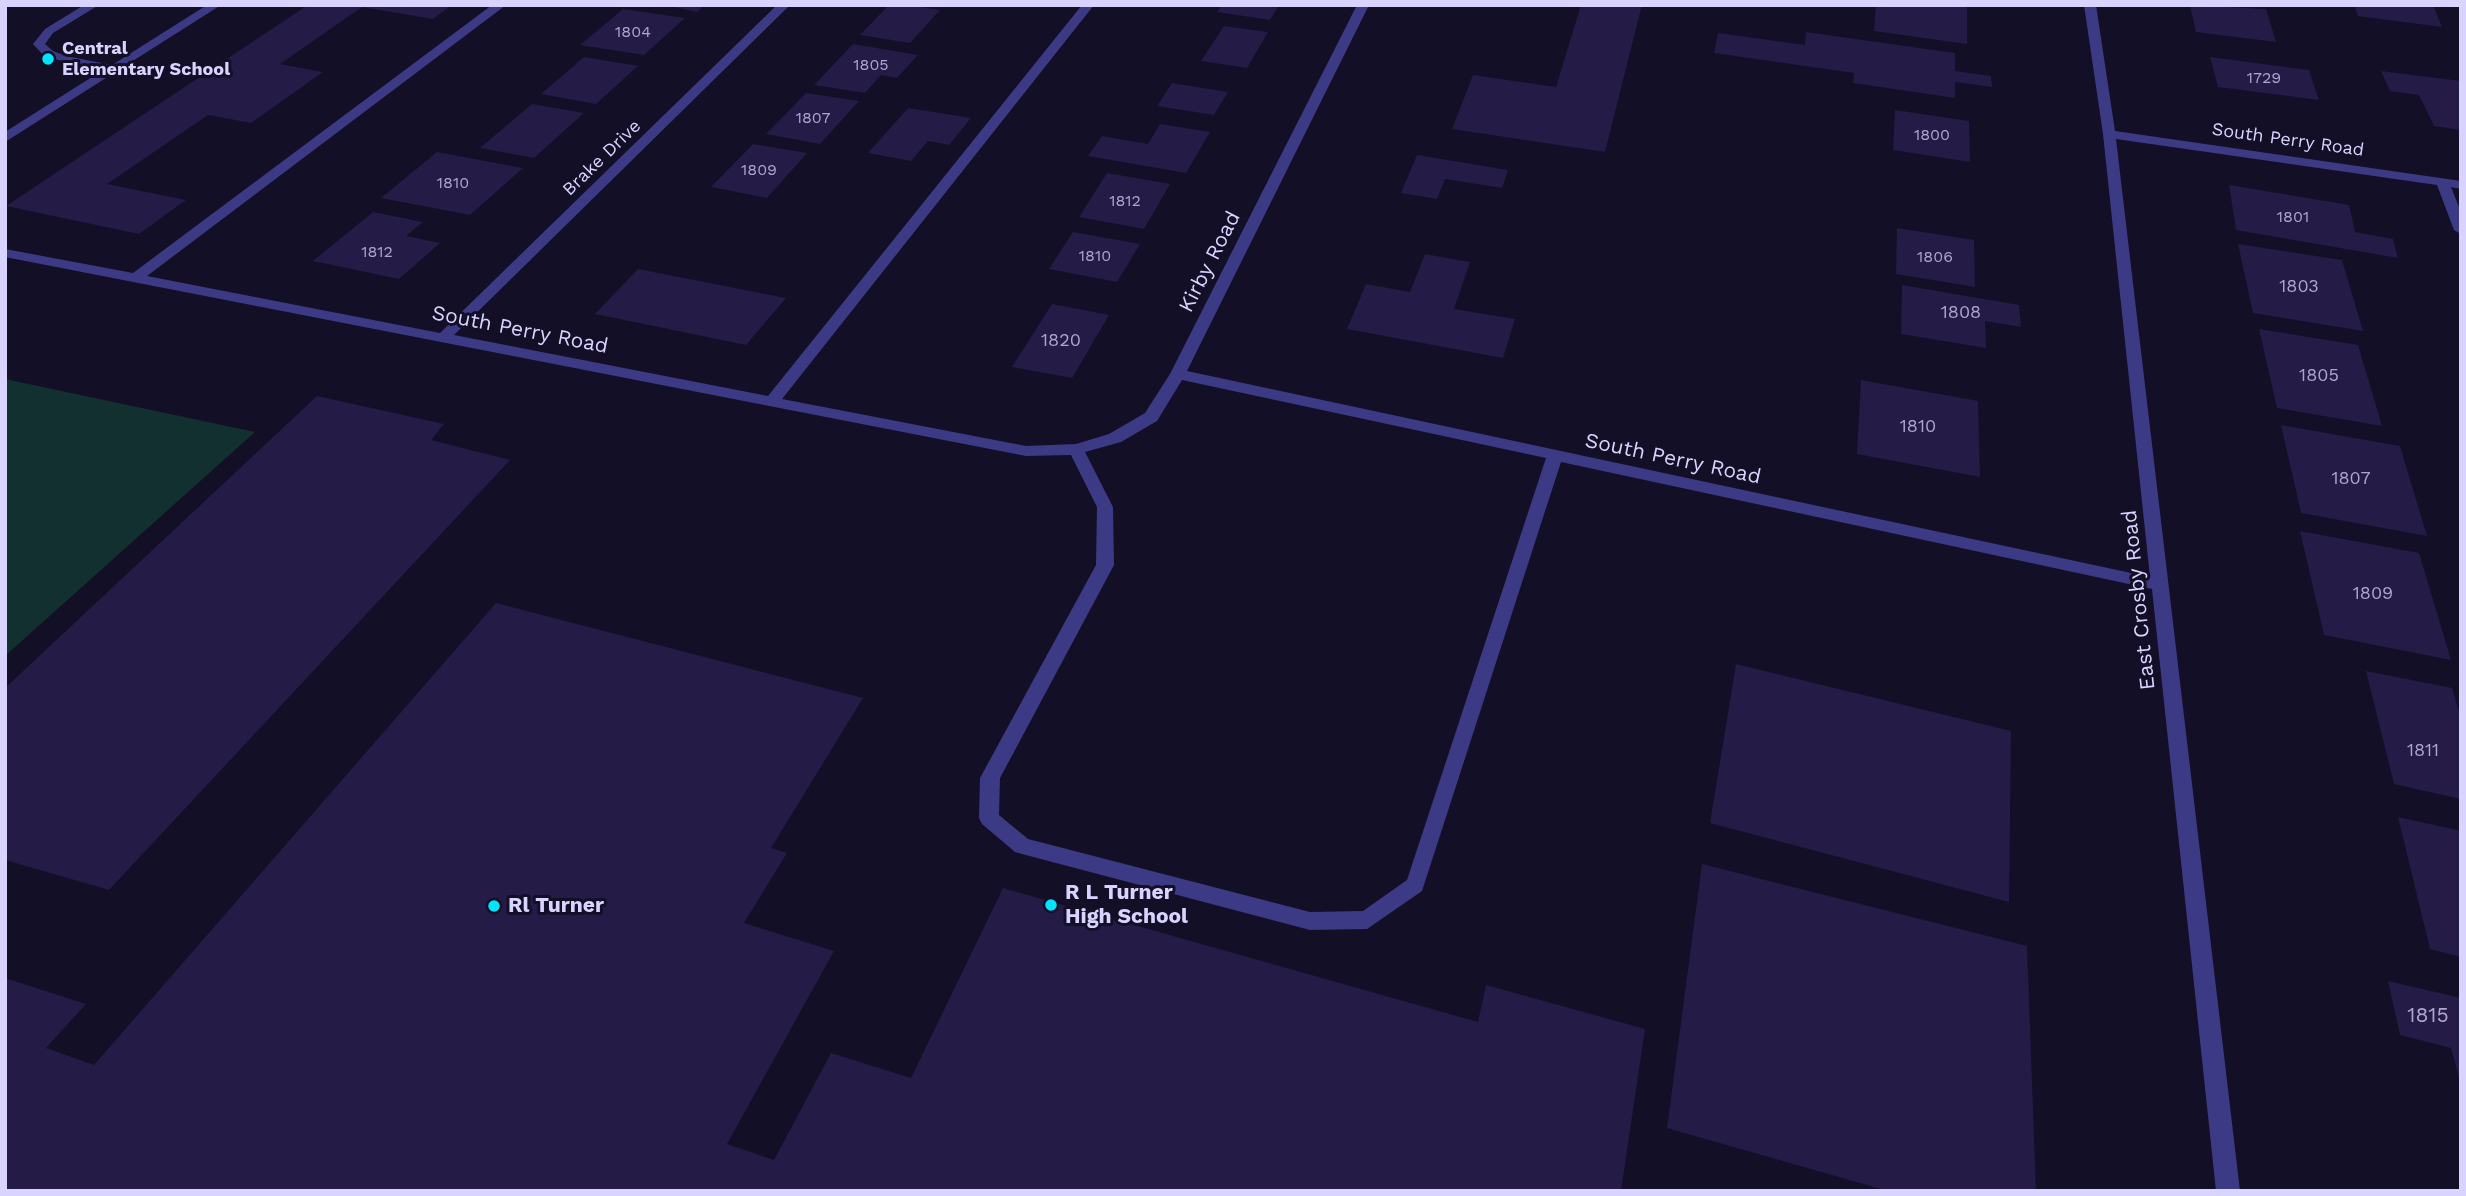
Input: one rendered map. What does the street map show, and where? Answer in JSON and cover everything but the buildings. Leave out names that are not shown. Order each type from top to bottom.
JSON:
[{"type":"street","points":[[93,5],[49,31],[39,44],[49,54],[63,60],[114,69]]},
{"type":"street","points":[[5,138],[215,5]]},
{"type":"street","points":[[137,277],[500,5]]},
{"type":"street","name":"Brake Drive","points":[[445,337],[784,5]]},
{"type":"street","points":[[772,401],[1088,5]]},
{"type":"street","name":"Kirby Road","points":[[1026,451],[1076,449],[1115,438],[1151,417],[1178,374],[1363,5]]},
{"type":"street","name":"East Crosby Road","points":[[2090,5],[2109,134],[2228,1191]]},
{"type":"street","name":"South Perry Road","points":[[2109,134],[2461,185]]},
{"type":"street","points":[[2442,182],[2461,230]]},
{"type":"street","name":"South Perry Road","points":[[5,253],[1026,451]]},
{"type":"street","name":"South Perry Road","points":[[1178,374],[2160,585]]},
{"type":"street","points":[[1076,449],[1105,508],[1105,565],[990,778],[989,818],[1022,846],[1310,921],[1367,920],[1415,885],[1555,455]]},
{"type":"green space","points":[[5,379],[255,432],[5,656]]},
{"type":"place","name":"Central Elementary School","points":[[48,59]]},
{"type":"place","name":"R L Turner High School","points":[[1051,905]]},
{"type":"place","name":"Rl Turner","points":[[494,906]]}]
